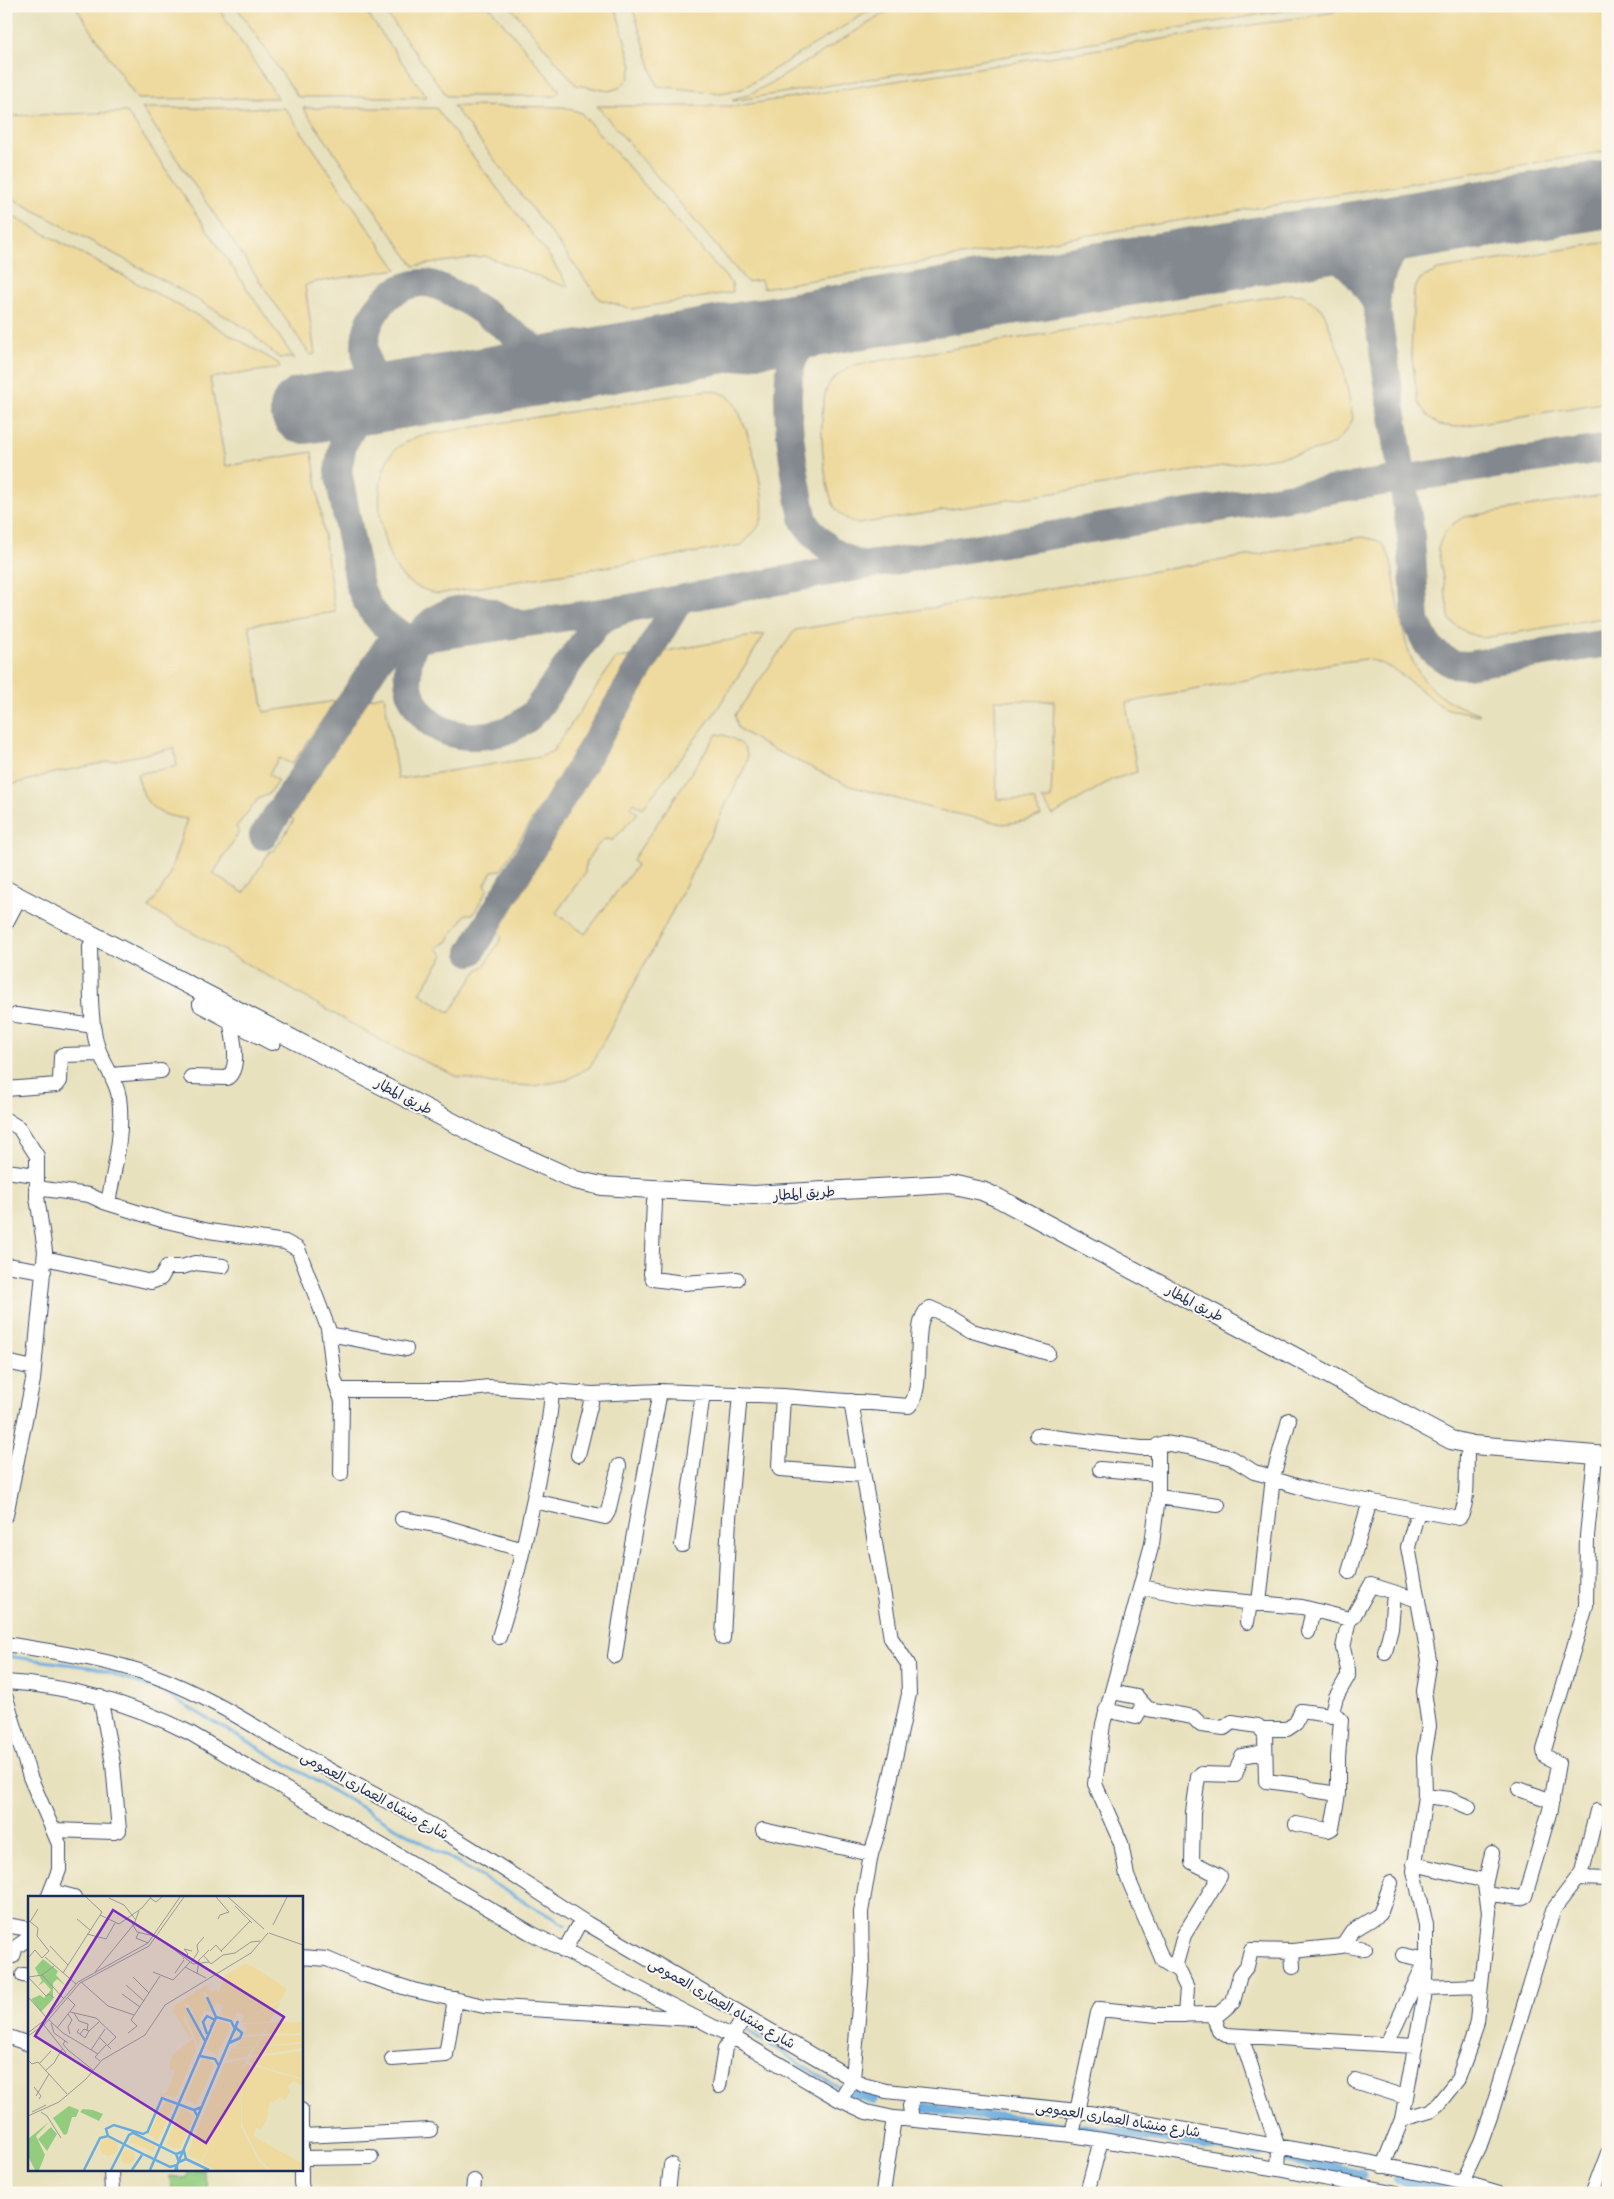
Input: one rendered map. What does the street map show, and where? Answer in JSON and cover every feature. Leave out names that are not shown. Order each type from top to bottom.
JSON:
[{"type":"main road","name":"طريق المطار","points":[[6,890],[189,991],[230,1019],[475,1147],[559,1186],[600,1198],[771,1207],[956,1196],[992,1208],[1442,1448],[1467,1456],[1498,1453],[1608,1456]]},
{"type":"main road","name":"طريق المطار","points":[[10,904],[90,946],[189,991],[481,1136],[562,1174],[588,1184],[754,1196],[932,1184],[966,1186],[982,1191],[1446,1438],[1498,1453],[1601,1467]]},
{"type":"street","points":[[6,923],[10,904]]},
{"type":"street","points":[[90,946],[95,1038],[100,1054],[117,1089],[120,1112],[117,1153],[108,1204]]},
{"type":"street","points":[[16,1015],[94,1026]]},
{"type":"street","points":[[191,1077],[227,1078],[231,1075],[235,1062],[230,1019]]},
{"type":"street","points":[[6,1089],[57,1085],[60,1081],[61,1056],[100,1054]]},
{"type":"street","points":[[110,1075],[161,1071]]},
{"type":"street","points":[[6,1120],[19,1128],[36,1152],[36,1182],[45,1244],[34,1368],[6,1515]]},
{"type":"street","points":[[6,1171],[36,1182],[89,1195],[108,1204],[162,1220],[209,1231],[292,1244],[302,1255],[329,1334],[334,1378],[342,1401],[341,1474]]},
{"type":"street","points":[[654,1201],[651,1274],[653,1280],[684,1283],[737,1279]]},
{"type":"street","points":[[6,1265],[44,1264],[151,1282],[160,1278],[167,1267],[182,1267],[195,1263],[223,1266]]},
{"type":"street","points":[[338,1390],[462,1390],[489,1387],[593,1394],[660,1391],[783,1396],[911,1405],[916,1391],[920,1331],[925,1311],[930,1308],[948,1316],[972,1331],[1048,1353]]},
{"type":"street","points":[[329,1334],[406,1350]]},
{"type":"street","points":[[6,1362],[34,1368]]},
{"type":"street","points":[[499,1637],[518,1575],[534,1501],[550,1423],[552,1390]]},
{"type":"street","points":[[615,1656],[629,1561],[660,1391]]},
{"type":"street","points":[[682,1545],[703,1393]]},
{"type":"street","points":[[578,1454],[593,1394]]},
{"type":"street","points":[[723,1638],[729,1518],[740,1394]]},
{"type":"street","points":[[783,1396],[780,1469],[863,1475]]},
{"type":"street","points":[[840,2100],[853,2079],[862,1971],[861,1912],[871,1854],[880,1826],[907,1710],[909,1680],[908,1664],[891,1638],[851,1401]]},
{"type":"street","points":[[1247,1622],[1254,1603],[1273,1478],[1289,1420]]},
{"type":"street","points":[[1037,1435],[1142,1448],[1157,1448]]},
{"type":"street","points":[[1186,2015],[1188,1990],[1179,1971],[1163,1961],[1127,1876],[1120,1843],[1096,1787],[1100,1740],[1106,1710],[1152,1544],[1158,1497],[1157,1448],[1160,1443],[1189,1447],[1234,1459],[1252,1471],[1311,1490],[1418,1511],[1460,1517],[1465,1496],[1467,1456]]},
{"type":"street","points":[[534,1501],[605,1516],[608,1512],[620,1466]]},
{"type":"street","points":[[1414,1864],[1520,1898],[1525,1896],[1552,1801],[1558,1763],[1545,1756],[1544,1750],[1586,1606],[1587,1536],[1601,1467]]},
{"type":"street","points":[[1100,1468],[1158,1474]]},
{"type":"street","points":[[1158,1497],[1218,1505]]},
{"type":"street","points":[[1349,1572],[1370,1501]]},
{"type":"street","points":[[1377,2190],[1374,2176],[1402,2119],[1416,2046],[1426,1960],[1426,1925],[1414,1876],[1414,1864],[1425,1796],[1424,1757],[1429,1726],[1424,1691],[1430,1660],[1408,1547],[1418,1511]]},
{"type":"street","points":[[402,1519],[442,1526],[523,1550]]},
{"type":"street","points":[[1332,1716],[1336,1697],[1348,1676],[1343,1648],[1349,1620],[1353,1617],[1371,1585],[1394,1594],[1418,1600]]},
{"type":"street","points":[[1141,1587],[1200,1604],[1254,1603],[1313,1610],[1349,1620]]},
{"type":"street","points":[[1385,1652],[1391,1629],[1394,1594]]},
{"type":"street","points":[[1308,1632],[1313,1610]]},
{"type":"street","name":"شارع منشاه العمارى العمومى","points":[[6,1644],[125,1667],[181,1686],[208,1699],[325,1768],[450,1836],[562,1906],[581,1920],[853,2079],[869,2086],[886,2091],[1078,2111],[1277,2145],[1462,2182],[1499,2193]]},
{"type":"street","name":"شارع منشاه العمارى العمومى","points":[[6,1682],[68,1689],[100,1696],[139,1709],[190,1733],[495,1913],[564,1951],[733,2037],[840,2100],[880,2116],[1072,2135],[1278,2169],[1397,2193]]},
{"type":"street","points":[[1112,1692],[1137,1697],[1148,1709],[1193,1717],[1201,1726],[1224,1728],[1232,1722],[1254,1725],[1262,1729],[1287,1729],[1296,1723],[1301,1711],[1340,1718],[1342,1722],[1338,1757],[1338,1794],[1331,1830],[1296,1824]]},
{"type":"street","points":[[53,1830],[114,1832],[119,1830],[113,1764],[100,1696]]},
{"type":"street","points":[[6,1698],[28,1772],[59,1844],[60,1864],[58,1875],[49,1894],[66,1896]]},
{"type":"street","points":[[1106,1710],[1136,1717],[1143,1705]]},
{"type":"street","points":[[1262,1729],[1264,1734],[1266,1781],[1306,1786],[1311,1790],[1338,1794]]},
{"type":"street","points":[[1175,1968],[1184,1935],[1220,1876],[1192,1862],[1193,1812],[1198,1777],[1202,1774],[1236,1775],[1242,1756],[1265,1752]]},
{"type":"street","points":[[1519,1789],[1552,1801]]},
{"type":"street","points":[[1425,1796],[1449,1799],[1469,1807]]},
{"type":"street","points":[[1462,2182],[1481,2142],[1491,2114],[1553,1910],[1579,1878],[1596,1811]]},
{"type":"street","points":[[763,1830],[871,1854]]},
{"type":"street","points":[[1402,2119],[1434,2108],[1458,2079],[1476,2027],[1489,1912],[1486,1887],[1492,1853]]},
{"type":"street","points":[[1579,1878],[1608,1879]]},
{"type":"street","points":[[1343,1945],[1352,1930],[1380,1914],[1391,1883]]},
{"type":"street","points":[[564,1951],[581,1920]]},
{"type":"street","points":[[6,1925],[28,1929]]},
{"type":"street","points":[[13,1956],[16,1947],[28,1939]]},
{"type":"street","points":[[1215,2017],[1233,2002],[1240,1975],[1247,1966],[1251,1950],[1292,1951],[1343,1945],[1365,1949]]},
{"type":"street","points":[[1292,1951],[1292,1967]]},
{"type":"street","points":[[1403,1955],[1426,1960]]},
{"type":"street","points":[[302,1958],[327,1959],[362,1974],[414,1990],[506,2008],[565,2009],[699,2019]]},
{"type":"street","points":[[1387,2044],[1426,1960]]},
{"type":"street","points":[[1424,1988],[1480,1986]]},
{"type":"street","points":[[392,2059],[446,2055],[455,1999]]},
{"type":"street","points":[[1072,2135],[1098,2011],[1102,2009],[1156,2015],[1211,2014],[1215,2017],[1219,2031],[1223,2035],[1416,2046]]},
{"type":"street","points":[[719,2086],[723,2055],[744,2016]]},
{"type":"street","points":[[6,2036],[28,2044]]},
{"type":"street","points":[[1241,2036],[1277,2145],[1280,2157],[1278,2169]]},
{"type":"street","points":[[1355,2081],[1405,2096]]},
{"type":"street","points":[[880,2116],[886,2104],[886,2091]]},
{"type":"street","points":[[912,2120],[910,2106],[914,2094]]},
{"type":"street","points":[[883,2193],[894,2118]]},
{"type":"street","points":[[371,2157],[302,2158],[302,2136],[430,2130]]},
{"type":"street","points":[[1087,2193],[1101,2140]]},
{"type":"street","points":[[1593,2193],[1608,2154]]},
{"type":"street","points":[[668,2193],[671,2165]]},
{"type":"street","points":[[1397,2193],[1392,2180],[1398,2169]]},
{"type":"street","points":[[112,2172],[112,2193]]},
{"type":"street","points":[[301,2172],[301,2183],[304,2193]]},
{"type":"green space","points":[[188,2172],[204,2172],[209,2193],[171,2193],[170,2176],[187,2178]]},
{"type":"sand","points":[[75,6],[217,6],[278,98],[137,99]]},
{"type":"sand","points":[[236,6],[362,6],[427,97],[298,97]]},
{"type":"sand","points":[[381,6],[489,6],[560,91],[555,96],[447,96]]},
{"type":"sand","points":[[510,6],[615,6],[632,66],[629,78],[619,88],[609,91],[576,85]]},
{"type":"sand","points":[[632,6],[877,6],[742,89],[721,93],[657,86]]},
{"type":"sand","points":[[896,6],[1312,6],[733,101],[733,99],[748,95],[777,80]]},
{"type":"sand","points":[[1373,6],[1608,6],[1608,151],[763,288],[761,280],[747,282],[597,106],[736,106]]},
{"type":"sand","points":[[453,106],[564,107],[581,113],[732,284],[733,292],[632,309],[599,299]]},
{"type":"sand","points":[[142,108],[285,108],[397,269],[310,283],[305,286],[315,354],[310,355]]},
{"type":"sand","points":[[303,108],[436,108],[549,256],[568,286],[566,287],[485,256],[414,266]]},
{"type":"sand","points":[[127,112],[294,358],[279,358],[247,329],[179,289],[6,195],[6,116]]},
{"type":"sand","points":[[6,213],[191,312],[278,363],[280,368],[210,378],[226,466],[312,452],[335,612],[249,625],[264,712],[335,701],[292,764],[279,758],[269,774],[278,781],[269,794],[258,799],[236,827],[239,832],[213,874],[244,893],[270,851],[274,851],[294,820],[289,817],[367,699],[384,695],[398,779],[540,757],[553,751],[616,658],[633,656],[501,870],[492,871],[485,885],[488,889],[473,914],[466,914],[447,942],[437,949],[444,955],[420,993],[450,1013],[477,971],[485,965],[502,937],[496,931],[500,924],[666,651],[765,634],[714,714],[643,808],[633,803],[631,808],[638,813],[613,840],[605,839],[594,850],[586,864],[585,873],[556,913],[585,934],[637,865],[632,861],[717,734],[728,736],[742,745],[747,755],[747,762],[743,772],[664,928],[590,1067],[567,1080],[534,1086],[492,1084],[456,1076],[387,1044],[149,908],[168,879],[187,819],[167,815],[153,807],[144,794],[137,774],[177,766],[174,748],[50,774],[14,784],[6,783]]},
{"type":"sand","points":[[1608,242],[1608,402],[1456,427],[1439,425],[1427,415],[1418,402],[1411,351],[1414,290],[1420,279],[1438,270]]},
{"type":"sand","points":[[1290,294],[1303,295],[1323,310],[1342,360],[1353,419],[1335,443],[1321,449],[1292,455],[858,524],[841,514],[831,499],[822,447],[825,394],[834,378],[853,365]]},
{"type":"sand","points":[[708,390],[725,394],[736,407],[754,455],[758,473],[763,506],[762,517],[757,528],[742,545],[437,594],[410,583],[395,566],[383,534],[379,498],[385,465],[392,453],[404,443],[418,436]]},
{"type":"sand","points":[[1608,494],[1608,617],[1484,638],[1467,633],[1450,621],[1438,549],[1444,534],[1454,523],[1464,517]]},
{"type":"sand","points":[[1363,537],[1381,543],[1389,555],[1406,644],[1413,662],[1423,679],[1436,693],[1455,704],[1479,713],[1479,715],[1448,709],[1440,705],[1395,670],[1367,659],[1334,663],[1126,703],[1137,772],[1111,780],[1053,815],[1042,799],[1051,799],[1054,701],[995,700],[997,799],[1034,800],[1041,816],[1025,821],[1003,824],[930,808],[850,786],[762,744],[738,728],[735,715],[795,630]]},
{"type":"waterway","points":[[6,1656],[96,1668],[160,1691],[565,1925]]},
{"type":"waterway","points":[[743,2028],[839,2088]]},
{"type":"waterway","points":[[849,2092],[873,2099]]},
{"type":"waterway","points":[[918,2107],[1261,2153]]},
{"type":"waterway","points":[[1284,2158],[1362,2174]]},
{"type":"waterway","points":[[1398,2180],[1450,2193]]},
{"type":"taxiway","points":[[1301,243],[1326,251],[1346,264],[1355,272],[1376,303],[1380,279],[1389,259],[1417,224]]},
{"type":"taxiway","points":[[469,384],[445,399],[421,404],[399,399],[382,386],[370,369],[365,347],[369,324],[388,297],[397,290],[413,284],[424,283],[437,286],[453,293],[492,318],[558,367]]},
{"type":"taxiway","points":[[1376,303],[1411,536],[1416,622],[1427,644],[1434,652],[1452,664],[1467,665],[1608,643]]},
{"type":"taxiway","points":[[831,320],[801,347],[794,358],[790,372],[788,414],[793,462],[804,521],[816,537],[829,548],[844,558],[862,566]]},
{"type":"taxiway","points":[[392,395],[365,411],[355,423],[343,444],[338,471],[360,587],[369,607],[382,623],[404,636],[417,639],[629,608],[862,566],[1342,488],[1608,448]]},
{"type":"taxiway","points":[[471,952],[680,599]]},
{"type":"taxiway","points":[[517,623],[483,609],[471,608],[443,615],[423,631],[411,652],[408,675],[413,699],[426,718],[448,732],[478,736],[497,733],[516,726],[537,709],[596,625],[606,617],[619,612]]},
{"type":"taxiway","points":[[263,836],[397,632]]},
{"type":"runway","points":[[304,410],[469,384],[831,320],[1608,194]]}]
